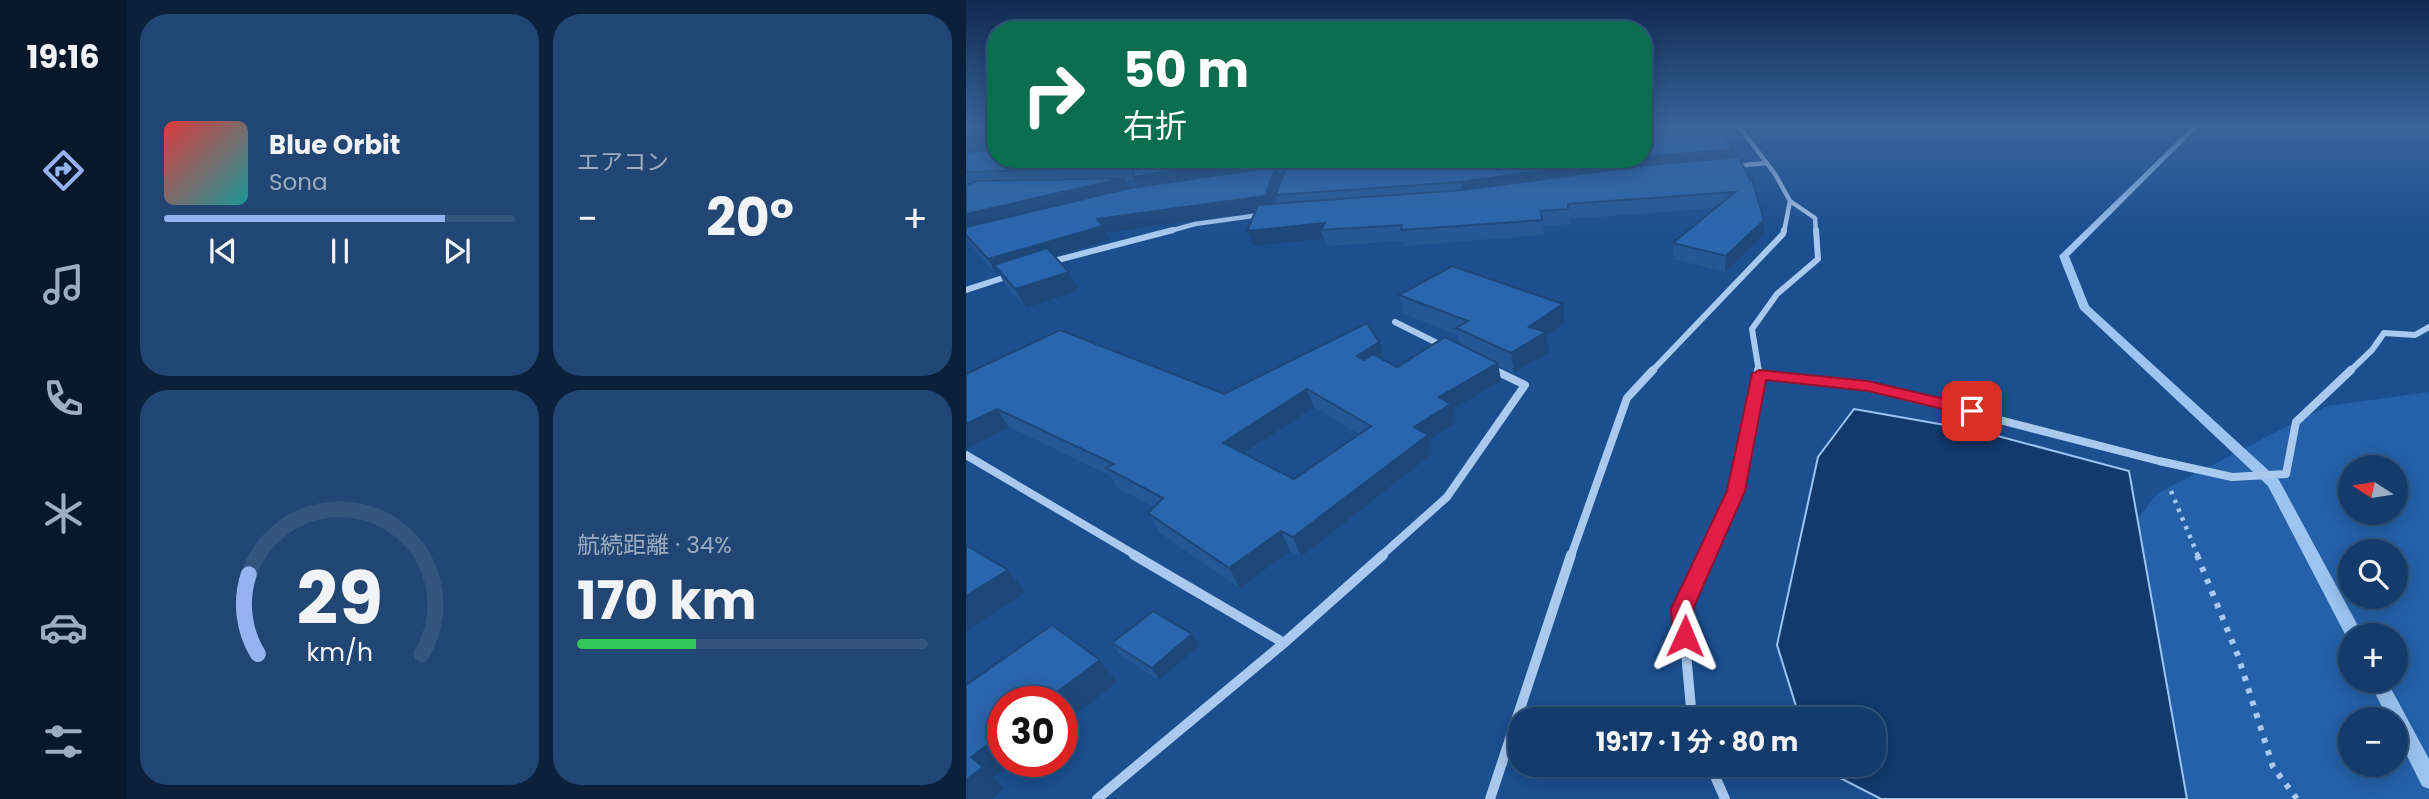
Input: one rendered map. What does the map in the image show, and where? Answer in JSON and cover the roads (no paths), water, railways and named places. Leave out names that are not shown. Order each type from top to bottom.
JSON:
[{"type":"street","points":[[1691,707],[1682,609],[1736,491],[1759,374],[1752,329],[1777,294],[1818,259],[1815,218],[1790,201],[1767,163],[1728,166]]},
{"type":"street","points":[[1490,799],[1596,481],[1628,398],[1695,324],[1783,234],[1790,201]]},
{"type":"street","points":[[1040,266],[1195,224],[1261,215]]},
{"type":"street","points":[[966,290],[1015,274]]},
{"type":"street","points":[[1395,322],[1454,351]]},
{"type":"street","points":[[1759,374],[1868,386],[2159,461],[2232,477],[2286,474],[2296,422],[2372,350],[2384,333],[2415,335],[2429,327]]},
{"type":"street","points":[[1097,799],[1284,643],[1447,498],[1525,385],[1478,362]]},
{"type":"street","points":[[966,455],[1284,643]]},
{"type":"street","points":[[1715,777],[1725,799]]},
{"type":"lane","points":[[1266,175],[1268,168]]},
{"type":"waterway","points":[[2159,162],[2064,256],[2084,307],[2274,483],[2348,623]]},
{"type":"waterway","points":[[2384,693],[2429,779]]}]
